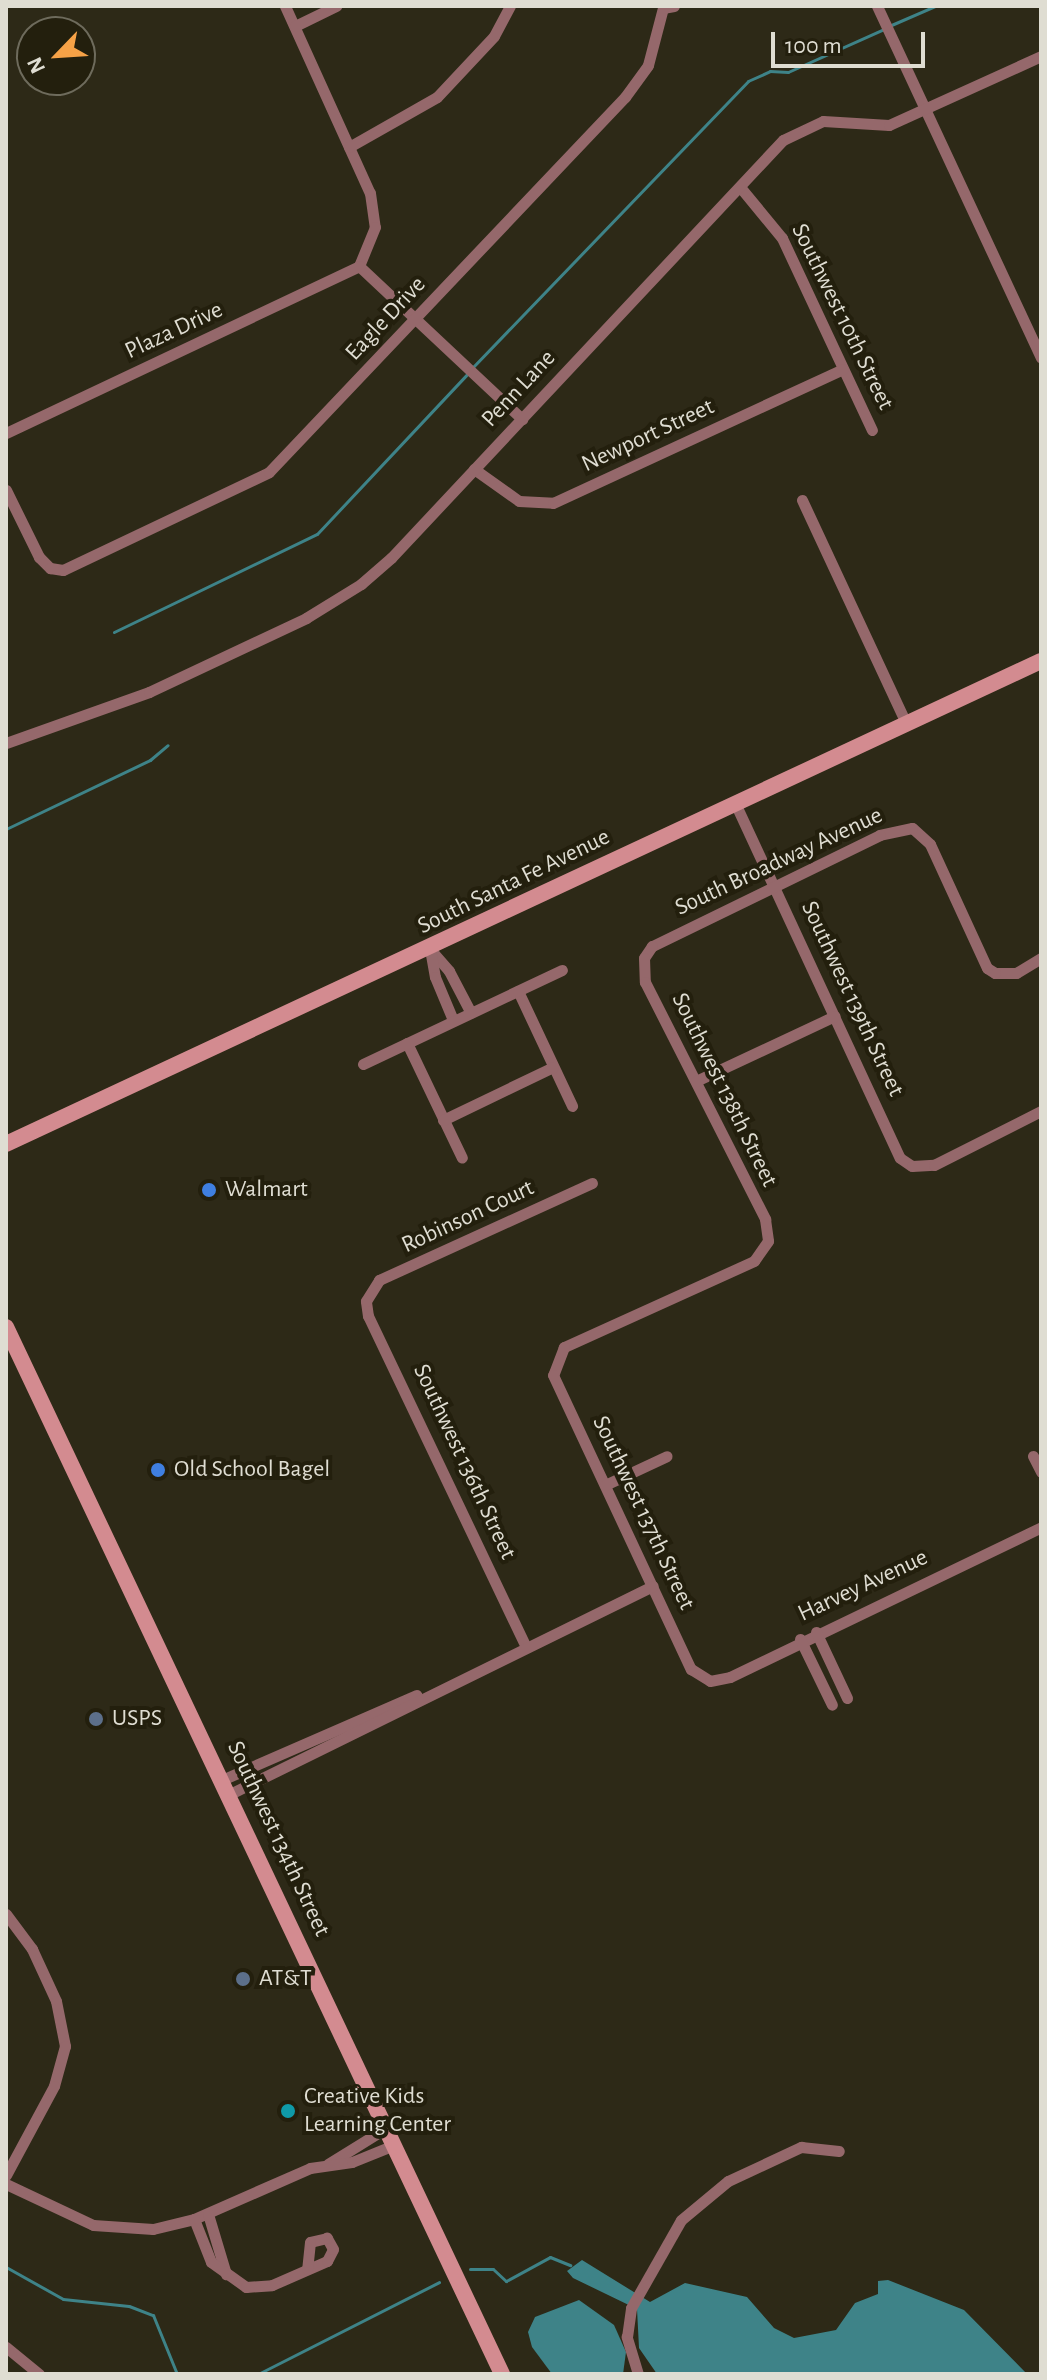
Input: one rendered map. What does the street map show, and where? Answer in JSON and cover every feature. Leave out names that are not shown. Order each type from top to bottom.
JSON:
[{"type":"main road","name":"South Santa Fe Avenue","points":[[6,1144],[430,949],[1041,661]]},
{"type":"main road","name":"Southwest 134th Street","points":[[6,1327],[227,1786],[502,2374]]},
{"type":"street","points":[[285,6],[349,147],[375,217],[369,248],[359,266],[522,419]]},
{"type":"street","points":[[295,26],[336,6]]},
{"type":"street","points":[[349,147],[437,97],[494,36],[510,6]]},
{"type":"street","points":[[877,6],[1041,358]]},
{"type":"street","name":"Eagle Drive","points":[[6,490],[34,550],[50,568],[73,568],[269,472],[416,320],[637,82],[655,46],[667,7]]},
{"type":"street","name":"Penn Lane","points":[[6,743],[141,695],[327,606],[380,568],[783,140],[812,124],[833,121],[880,127],[926,110],[1041,56]]},
{"type":"street","name":"Southwest 10th Street","points":[[740,187],[782,238],[872,430]]},
{"type":"street","name":"Plaza Drive","points":[[6,433],[359,266]]},
{"type":"street","name":"Newport Street","points":[[474,469],[508,497],[530,504],[553,503],[843,369]]},
{"type":"street","points":[[802,500],[906,723]]},
{"type":"street","name":"Southwest 139th Street","points":[[735,803],[895,1149],[912,1166],[934,1165],[1040,1114]]},
{"type":"street","name":"South Broadway Avenue","points":[[644,958],[660,941],[880,835],[912,828],[930,844],[987,968],[995,973],[1016,973],[1041,958]]},
{"type":"street","points":[[430,949],[449,971],[471,1013]]},
{"type":"street","points":[[430,949],[435,977],[453,1020]]},
{"type":"street","name":"Southwest 138th Street","points":[[556,1360],[572,1343],[754,1261],[768,1241],[765,1219],[645,982],[644,958]]},
{"type":"street","points":[[363,1064],[562,970]]},
{"type":"street","points":[[518,991],[572,1106]]},
{"type":"street","points":[[696,1081],[835,1016]]},
{"type":"street","points":[[407,1043],[462,1158]]},
{"type":"street","points":[[443,1120],[553,1067]]},
{"type":"street","name":"Robinson Court","points":[[367,1295],[379,1280],[592,1183]]},
{"type":"street","name":"Southwest 136th Street","points":[[367,1295],[368,1316],[526,1647]]},
{"type":"street","name":"Southwest 137th Street","points":[[556,1360],[557,1386],[691,1669],[704,1680]]},
{"type":"street","points":[[605,1485],[667,1456]]},
{"type":"street","points":[[1033,1456],[1041,1472]]},
{"type":"street","name":"Harvey Avenue","points":[[704,1680],[730,1677],[800,1639],[1041,1527]]},
{"type":"street","points":[[227,1786],[653,1586]]},
{"type":"street","points":[[816,1632],[847,1698]]},
{"type":"street","points":[[800,1639],[832,1705]]},
{"type":"street","points":[[822,1684],[837,1677]]},
{"type":"street","points":[[6,1914],[32,1949],[56,2001],[65,2046],[54,2086],[6,2175]]},
{"type":"street","points":[[6,2184],[93,2225],[153,2229],[208,2214],[328,2164],[386,2128]]},
{"type":"street","points":[[328,2164],[352,2162],[394,2145]]},
{"type":"street","points":[[638,2374],[627,2337],[631,2308],[681,2220],[728,2181],[801,2147],[839,2151]]},
{"type":"street","points":[[208,2214],[226,2274]]},
{"type":"street","points":[[194,2219],[205,2252],[226,2274],[258,2288],[307,2269]]},
{"type":"street","points":[[6,2347],[39,2374]]},
{"type":"water","points":[[582,2260],[650,2302],[685,2283],[747,2297],[774,2328],[794,2338],[836,2330],[855,2303],[878,2294],[878,2281],[888,2280],[964,2310],[1027,2374],[657,2374],[639,2348],[637,2309],[573,2278],[567,2271]]},
{"type":"water","points":[[579,2300],[614,2325],[626,2352],[623,2374],[552,2374],[532,2347],[528,2332],[535,2317]]},
{"type":"waterway","points":[[889,26],[935,6]]},
{"type":"waterway","points":[[472,368],[748,81],[770,71],[788,72],[882,30]]},
{"type":"waterway","points":[[114,632],[317,534],[467,374]]},
{"type":"waterway","points":[[6,829],[150,760],[168,745]]},
{"type":"waterway","points":[[470,2269],[493,2269],[506,2281],[550,2257],[570,2265]]},
{"type":"waterway","points":[[6,2267],[63,2299],[129,2306],[153,2315],[177,2374]]},
{"type":"waterway","points":[[258,2374],[439,2282]]},
{"type":"place","name":"Walmart","points":[[209,1190]]},
{"type":"place","name":"Old School Bagel","points":[[158,1470]]},
{"type":"place","name":"USPS","points":[[96,1719]]},
{"type":"place","name":"AT&T","points":[[243,1979]]},
{"type":"place","name":"Creative Kids Learning Center","points":[[288,2111]]}]
